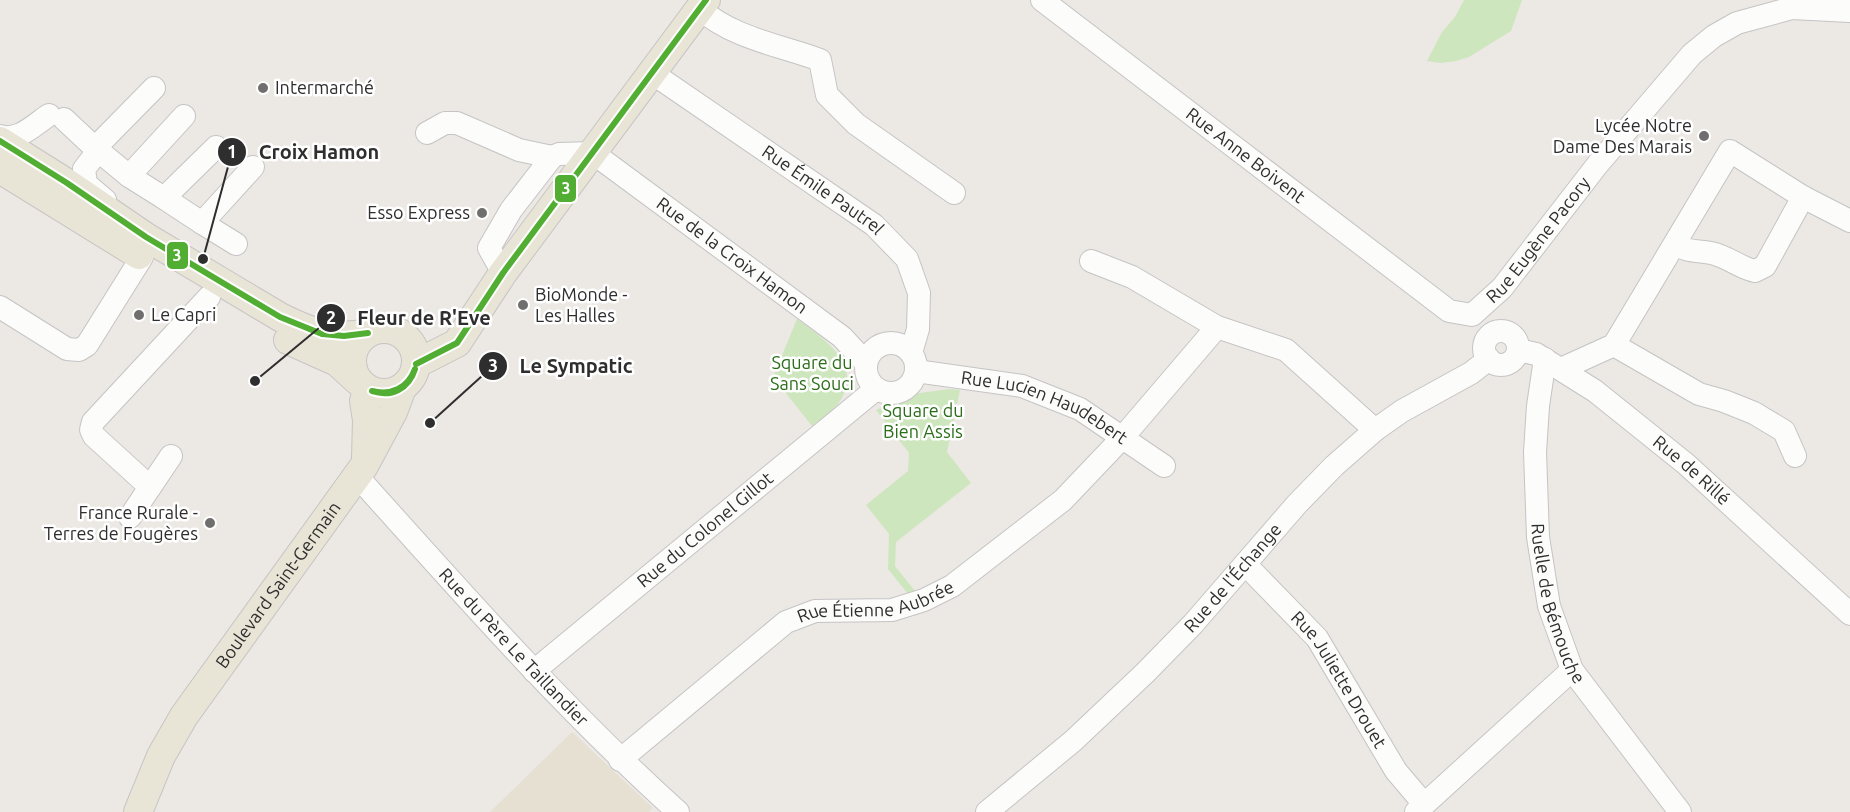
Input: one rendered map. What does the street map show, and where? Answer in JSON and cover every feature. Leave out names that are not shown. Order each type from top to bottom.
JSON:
[{"type":"main road","points":[[416,364],[456,343],[503,273],[703,4]]},
{"type":"main road","points":[[0,141],[67,183],[144,247],[209,297],[296,345],[337,362],[363,385],[379,393],[391,393],[402,388],[412,378],[416,364],[414,350],[406,338],[398,332],[377,329],[346,337],[326,336],[303,328],[144,247],[0,169]]},
{"type":"main road","points":[[406,338],[439,333],[453,327],[484,302]]},
{"type":"main road","points":[[363,385],[353,371],[351,360],[353,350],[359,340],[368,333]]},
{"type":"main road","name":"Boulevard Saint-Germain","points":[[361,471],[368,445],[363,385]]},
{"type":"main road","name":"Boulevard Saint-Germain","points":[[138,812],[161,756],[194,702],[361,471],[393,412],[402,388]]},
{"type":"street","name":"Rue Anne Boivent","points":[[1042,0],[1449,311]]},
{"type":"street","points":[[703,4],[714,21],[766,44],[820,60],[827,95],[856,124],[954,193]]},
{"type":"street","name":"Rue Eugène Pacory","points":[[1449,311],[1472,315],[1502,288],[1598,164],[1692,54],[1714,36],[1737,23],[1792,9],[1850,11]]},
{"type":"street","name":"Rue Émile Pautrel","points":[[652,73],[874,225],[907,259],[919,292],[914,362]]},
{"type":"street","points":[[0,307],[67,349],[79,350],[87,345],[144,247],[86,184],[84,170],[96,150],[154,88]]},
{"type":"street","points":[[129,176],[184,116]]},
{"type":"street","points":[[0,136],[17,137],[56,117],[129,176],[236,244]]},
{"type":"street","points":[[427,133],[445,123],[457,123],[519,150],[552,157]]},
{"type":"street","points":[[164,198],[216,147]]},
{"type":"street","points":[[1553,364],[1614,345],[1730,151],[1803,197],[1850,221]]},
{"type":"street","points":[[503,273],[489,248],[511,210],[552,157],[559,154],[593,153]]},
{"type":"street","name":"Rue de la Croix Hamon","points":[[593,153],[842,337],[866,363]]},
{"type":"street","points":[[202,223],[253,167]]},
{"type":"street","points":[[1675,244],[1685,251],[1713,253],[1743,269],[1755,272],[1765,266],[1803,197]]},
{"type":"street","points":[[1091,261],[1132,277],[1217,327],[1286,350],[1376,430]]},
{"type":"street","points":[[1493,344],[1517,340],[1518,350],[1514,360],[1505,365],[1495,364],[1493,344],[1495,294]]},
{"type":"street","points":[[150,487],[94,436],[91,430],[93,422],[209,297]]},
{"type":"street","points":[[1472,315],[1493,344]]},
{"type":"street","name":"Rue Étienne Aubrée","points":[[620,760],[786,622],[815,611],[892,610],[924,600],[952,586],[1063,500],[1123,437],[1217,327]]},
{"type":"street","points":[[895,343],[905,347],[914,362],[914,379],[902,392],[884,393],[876,389],[868,380],[866,363],[871,352],[878,346],[895,343]]},
{"type":"street","name":"Rue de l'Échange","points":[[987,812],[1073,741],[1145,673],[1193,624],[1334,466],[1402,411],[1471,373],[1493,344]]},
{"type":"street","points":[[1614,345],[1699,394],[1754,413],[1784,431],[1795,456]]},
{"type":"street","name":"Rue de Rillé","points":[[1518,350],[1536,354],[1595,391],[1686,464],[1850,614]]},
{"type":"street","name":"Rue Lucien Haudebert","points":[[914,362],[1022,386],[1080,409],[1164,466]]},
{"type":"street","name":"Ruelle de Bémouche","points":[[1553,364],[1538,406],[1535,452],[1538,537],[1549,606],[1572,670],[1680,812]]},
{"type":"street","name":"Rue du Colonel Gillot","points":[[534,671],[876,389]]},
{"type":"street","points":[[130,517],[171,456]]},
{"type":"street","name":"Rue du Père Le Taillandier","points":[[361,471],[534,671],[620,760],[678,812]]},
{"type":"street","name":"Rue Juliette Drouet","points":[[1245,564],[1317,638],[1420,808]]},
{"type":"street","points":[[1420,808],[1572,670]]},
{"type":"shaded area","points":[[572,732],[653,808],[649,812],[490,812]]},
{"type":"green space","points":[[1464,0],[1522,0],[1511,31],[1469,57],[1441,63],[1427,61],[1442,32],[1455,17]]},
{"type":"green space","name":"Square du Sans Souci","points":[[797,319],[818,334],[837,353],[844,363],[847,375],[846,387],[838,404],[812,426],[773,377]]},
{"type":"green space","name":"Square du Bien Assis","points":[[949,389],[960,390],[947,452],[971,483],[896,542],[895,566],[915,591],[908,594],[888,569],[889,534],[866,505],[908,471],[909,453],[876,410],[906,395]]},
{"type":"transit line","name":"3","points":[[416,364],[457,343],[503,273],[706,0]]},
{"type":"transit line","name":"3","points":[[0,141],[146,237],[280,317],[322,334],[344,336],[368,333]]},
{"type":"transit line","name":"3","points":[[372,391],[386,392],[398,389],[408,381],[415,369]]},
{"type":"transit line","name":"3","points":[[372,391],[386,393],[399,390],[409,381],[415,369]]},
{"type":"place","name":"Intermarché","points":[[263,88]]},
{"type":"place","name":"Lycée Notre Dame Des Marais","points":[[1704,136]]},
{"type":"place","name":"Esso Express","points":[[482,213]]},
{"type":"place","name":"Croix Hamon","points":[[203,259]]},
{"type":"place","name":"BioMonde - Les Halles","points":[[523,305]]},
{"type":"place","name":"Le Capri","points":[[139,315]]},
{"type":"place","name":"Fleur de R'Eve","points":[[255,381]]},
{"type":"place","name":"Le Sympatic","points":[[430,423]]},
{"type":"place","name":"France Rurale - Terres de Fougères","points":[[210,523]]}]
